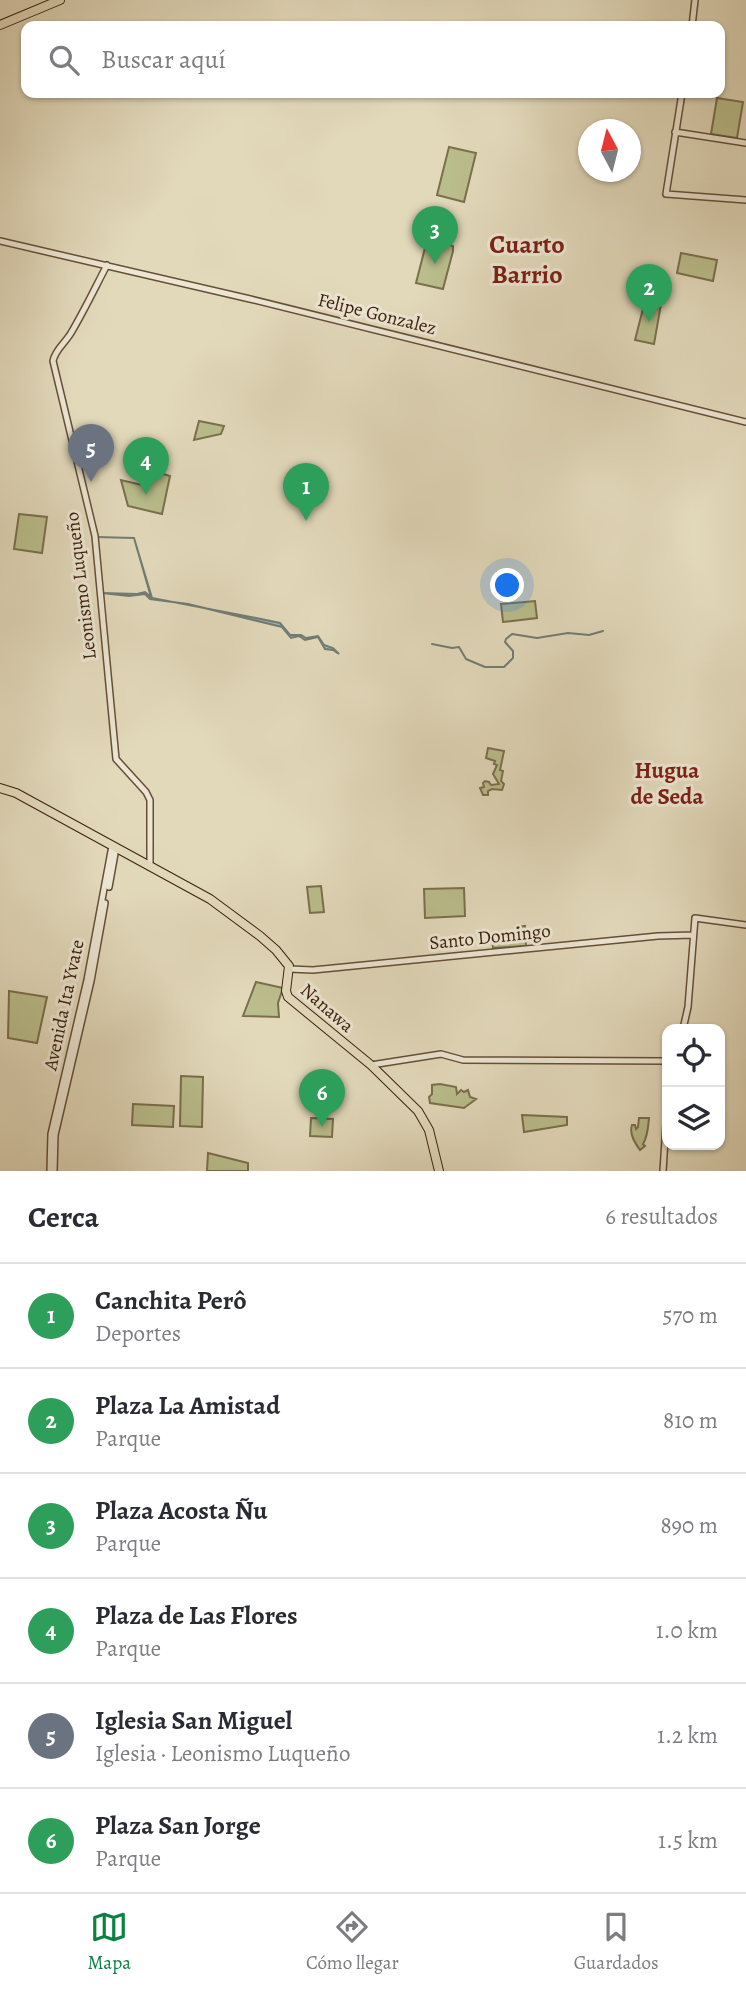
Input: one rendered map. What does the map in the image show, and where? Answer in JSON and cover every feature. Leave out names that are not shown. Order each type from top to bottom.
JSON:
[{"type":"main road","points":[[0,25],[60,0]]},
{"type":"main road","name":"Nanawa","points":[[0,787],[21,794],[210,899],[276,950],[287,962],[289,969],[286,987],[288,997],[372,1066],[425,1120],[434,1143],[439,1171]]},
{"type":"street","points":[[693,21],[695,0]]},
{"type":"street","points":[[681,98],[666,194],[746,201]]},
{"type":"street","points":[[675,132],[746,143]]},
{"type":"street","name":"Felipe Gonzalez","points":[[0,241],[746,422]]},
{"type":"street","name":"Leonismo Luqueño","points":[[107,265],[85,310],[69,337],[54,355],[54,361],[95,536],[116,759],[149,797],[152,811],[150,867]]},
{"type":"street","name":"Avenida Ita Yvate","points":[[52,1171],[54,1130],[98,936],[113,847]]},
{"type":"street","points":[[684,1024],[695,919],[746,925]]},
{"type":"street","name":"Santo Domingo","points":[[289,969],[313,970],[658,936],[693,935]]},
{"type":"street","points":[[372,1066],[439,1057],[463,1063],[662,1062]]},
{"type":"street","points":[[663,1171],[664,1150]]},
{"type":"green space","points":[[717,98],[743,102],[737,138],[711,134]]},
{"type":"green space","points":[[449,147],[476,153],[464,202],[437,195]]},
{"type":"green space","points":[[427,240],[453,246],[443,289],[416,283]]},
{"type":"green space","points":[[681,253],[717,260],[713,281],[677,273]]},
{"type":"green space","points":[[645,301],[661,304],[654,344],[635,340]]},
{"type":"green space","points":[[199,421],[224,426],[221,434],[194,440]]},
{"type":"green space","points":[[146,469],[170,476],[162,514],[128,506],[121,480],[142,485]]},
{"type":"green space","points":[[19,514],[47,517],[42,553],[14,549]]},
{"type":"green space","points":[[535,601],[537,618],[503,622],[501,604]]},
{"type":"green space","points":[[488,748],[504,751],[500,770],[503,771],[501,781],[504,784],[502,790],[492,789],[488,791],[488,795],[483,795],[480,788],[484,787],[485,781],[491,785],[499,784],[493,774],[497,765],[494,764],[495,761],[486,758]]},
{"type":"green space","points":[[321,886],[324,912],[310,913],[307,887]]},
{"type":"green space","points":[[464,888],[465,916],[425,918],[424,889]]},
{"type":"green space","points":[[525,926],[526,946],[493,948],[492,933],[517,931],[517,927]]},
{"type":"green space","points":[[256,982],[283,988],[278,1003],[279,1017],[243,1016]]},
{"type":"green space","points":[[9,991],[47,997],[37,1043],[8,1038]]},
{"type":"green space","points":[[181,1076],[203,1077],[202,1127],[180,1126]]},
{"type":"green space","points":[[432,1085],[456,1087],[457,1094],[461,1090],[468,1090],[470,1097],[476,1099],[464,1108],[430,1103]]},
{"type":"green space","points":[[133,1104],[174,1106],[173,1127],[132,1125]]},
{"type":"green space","points":[[522,1115],[567,1117],[567,1125],[524,1132]]},
{"type":"green space","points":[[311,1118],[333,1119],[332,1137],[310,1136]]},
{"type":"green space","points":[[639,1118],[649,1118],[643,1144],[645,1146],[640,1150],[631,1132],[632,1125],[635,1125],[636,1129],[638,1127]]},
{"type":"green space","points":[[208,1153],[248,1163],[248,1171],[207,1171]]},
{"type":"water","points":[[134,538],[152,598],[173,602],[150,599],[145,594],[129,596],[102,593],[145,592],[151,597]]},
{"type":"water","points":[[206,608],[280,623],[290,635],[301,635],[306,638],[318,636],[324,645],[339,654],[325,649],[318,637],[305,640],[299,636],[291,638],[282,627]]},
{"type":"waterway","points":[[432,644],[459,647],[466,659],[485,667],[504,667],[513,658],[513,651],[505,642],[512,634],[537,638],[568,633],[589,635],[603,631]]},
{"type":"place","name":"Plaza Acosta Ñu","points":[[435,264]]},
{"type":"place","name":"Plaza La Amistad","points":[[649,322]]},
{"type":"place","name":"Iglesia San Miguel","points":[[91,482]]},
{"type":"place","name":"Plaza de Las Flores","points":[[146,495]]},
{"type":"place","name":"Canchita Perô","points":[[306,521]]},
{"type":"place","name":"Plaza San Jorge","points":[[322,1127]]},
{"type":"district","name":"Cuarto Barrio","points":[[527,259]]},
{"type":"district","name":"Hugua de Seda","points":[[667,783]]}]
